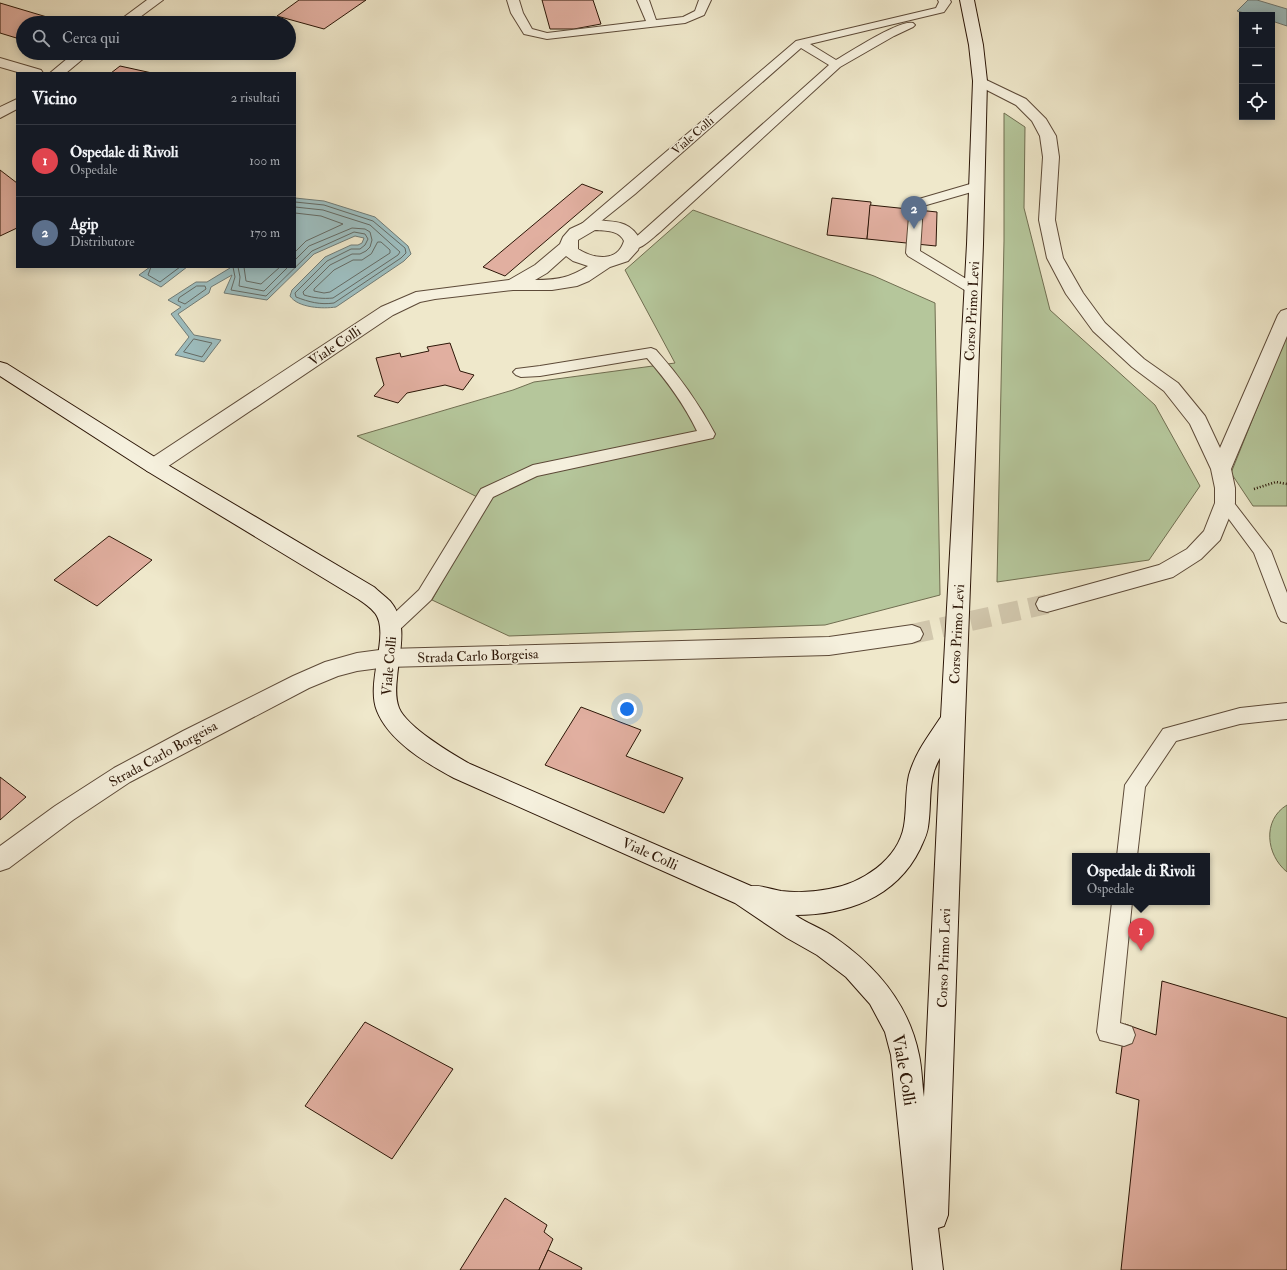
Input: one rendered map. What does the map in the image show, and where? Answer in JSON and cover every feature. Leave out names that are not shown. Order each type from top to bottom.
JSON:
[{"type":"street","points":[[133,16],[156,0]]},
{"type":"street","name":"Corso Primo Levi","points":[[930,1270],[977,186],[980,81],[976,45],[967,0]]},
{"type":"street","points":[[58,72],[74,60]]},
{"type":"street","points":[[0,62],[33,72]]},
{"type":"street","points":[[980,81],[1021,102],[1038,118],[1048,136],[1051,157],[1047,220],[1055,258],[1075,294],[1099,327],[1138,363],[1171,387],[1198,421],[1221,469],[1225,488],[1225,503],[1213,535],[1194,554],[1166,571],[1047,604]]},
{"type":"street","points":[[0,113],[16,104]]},
{"type":"street","points":[[595,225],[615,226],[629,234],[633,246],[630,252],[624,257],[605,262],[595,262],[581,258],[571,251],[569,240],[573,235],[585,227],[595,225]]},
{"type":"street","name":"Viale Colli","points":[[513,285],[541,269],[569,245]]},
{"type":"street","name":"Viale Colli","points":[[154,466],[387,311],[402,303],[416,297],[429,295],[513,285],[552,285],[571,282],[583,277],[605,262]]},
{"type":"street","points":[[1221,469],[1287,315]]},
{"type":"street","name":"Viale Colli","points":[[0,368],[154,466],[366,593],[384,609],[392,626],[387,658],[384,697],[388,711],[417,744],[431,755],[462,771],[744,895],[796,930],[826,946],[855,968],[879,995],[897,1028],[905,1055],[930,1270]]},
{"type":"street","name":"Strada Carlo Borgeisa","points":[[0,860],[64,813],[122,775],[301,682],[333,668],[357,662],[387,658],[829,646],[912,634]]},
{"type":"street","name":"Viale Colli","points":[[744,895],[790,903],[823,903],[854,895],[880,881],[900,862],[914,834],[921,775],[928,757],[953,718]]},
{"type":"lane","points":[[513,0],[517,13],[528,32],[547,36],[685,20],[700,13],[705,0]]},
{"type":"lane","points":[[643,0],[652,23]]},
{"type":"lane","name":"Viale Colli","points":[[585,227],[630,191],[800,43],[942,5]]},
{"type":"lane","name":"Viale Colli","points":[[633,246],[655,229],[836,65],[942,5]]},
{"type":"lane","points":[[800,43],[836,65]]},
{"type":"lane","points":[[973,289],[913,253],[917,204],[977,186]]},
{"type":"lane","points":[[392,626],[425,595],[487,493],[533,470],[707,434],[693,407],[675,381],[651,353],[540,371],[521,372]]},
{"type":"lane","points":[[1225,503],[1262,551],[1287,616]]},
{"type":"lane","points":[[1128,853],[1136,785],[1170,735],[1240,716],[1287,712]]},
{"type":"lane","points":[[1122,905],[1108,1032],[1124,1035]]},
{"type":"green space","points":[[1004,113],[1025,127],[1024,208],[1050,310],[1155,405],[1200,486],[1149,560],[997,582],[1004,241]]},
{"type":"green space","points":[[693,210],[874,276],[935,303],[940,595],[825,625],[509,636],[432,600],[487,502],[357,436],[513,390],[534,382],[675,363],[625,270]]},
{"type":"green space","points":[[1287,333],[1287,506],[1253,506],[1231,473]]},
{"type":"green space","points":[[1287,805],[1287,872],[1280,865],[1271,847],[1270,828],[1279,811]]},
{"type":"water","points":[[1248,0],[1257,0],[1287,9],[1287,26],[1275,22],[1275,12],[1237,11]]},
{"type":"water","points":[[296,198],[324,201],[375,217],[408,246],[411,254],[404,261],[336,307],[311,307],[299,303],[290,296],[292,290],[325,257],[351,245],[358,245],[362,243],[364,238],[355,236],[314,254],[267,300],[224,293],[232,275],[211,287],[209,293],[178,314],[194,335],[221,340],[204,362],[175,355],[189,337],[171,314],[181,307],[168,300],[196,282],[207,282],[230,268],[296,268]]},
{"type":"water","points":[[149,268],[186,268],[161,287],[139,275]]},
{"type":"building","points":[[299,0],[366,0],[324,29],[296,21],[296,16],[277,16]]},
{"type":"building","points":[[542,0],[593,0],[601,24],[574,29],[550,29]]},
{"type":"building","points":[[0,3],[44,16],[16,16],[16,38],[0,33]]},
{"type":"building","points":[[120,66],[147,72],[112,72]]},
{"type":"building","points":[[0,170],[16,182],[16,228],[0,236]]},
{"type":"building","points":[[582,184],[603,192],[505,276],[483,267]]},
{"type":"building","points":[[832,198],[871,202],[867,239],[827,235]]},
{"type":"building","points":[[870,205],[937,212],[936,246],[867,239]]},
{"type":"building","points":[[450,343],[460,371],[474,375],[463,390],[445,385],[407,393],[398,403],[374,396],[384,385],[376,358],[400,353],[401,357],[429,351],[427,347]]},
{"type":"building","points":[[109,536],[152,560],[97,606],[54,580]]},
{"type":"building","points":[[581,707],[641,730],[626,756],[683,778],[664,813],[545,765]]},
{"type":"building","points":[[0,777],[26,797],[0,820]]},
{"type":"building","points":[[1162,981],[1287,1018],[1287,1270],[1121,1270],[1139,1100],[1116,1093],[1125,1024],[1156,1035]]},
{"type":"building","points":[[365,1022],[453,1069],[392,1159],[305,1106]]},
{"type":"building","points":[[505,1198],[547,1225],[544,1232],[553,1239],[539,1270],[460,1270]]},
{"type":"building","points":[[548,1250],[582,1268],[581,1270],[539,1270]]},
{"type":"tunnel","points":[[912,634],[1047,604]]},
{"type":"place","name":"Agip","points":[[914,229]]},
{"type":"place","name":"Ospedale di Rivoli","points":[[1141,951]]}]
